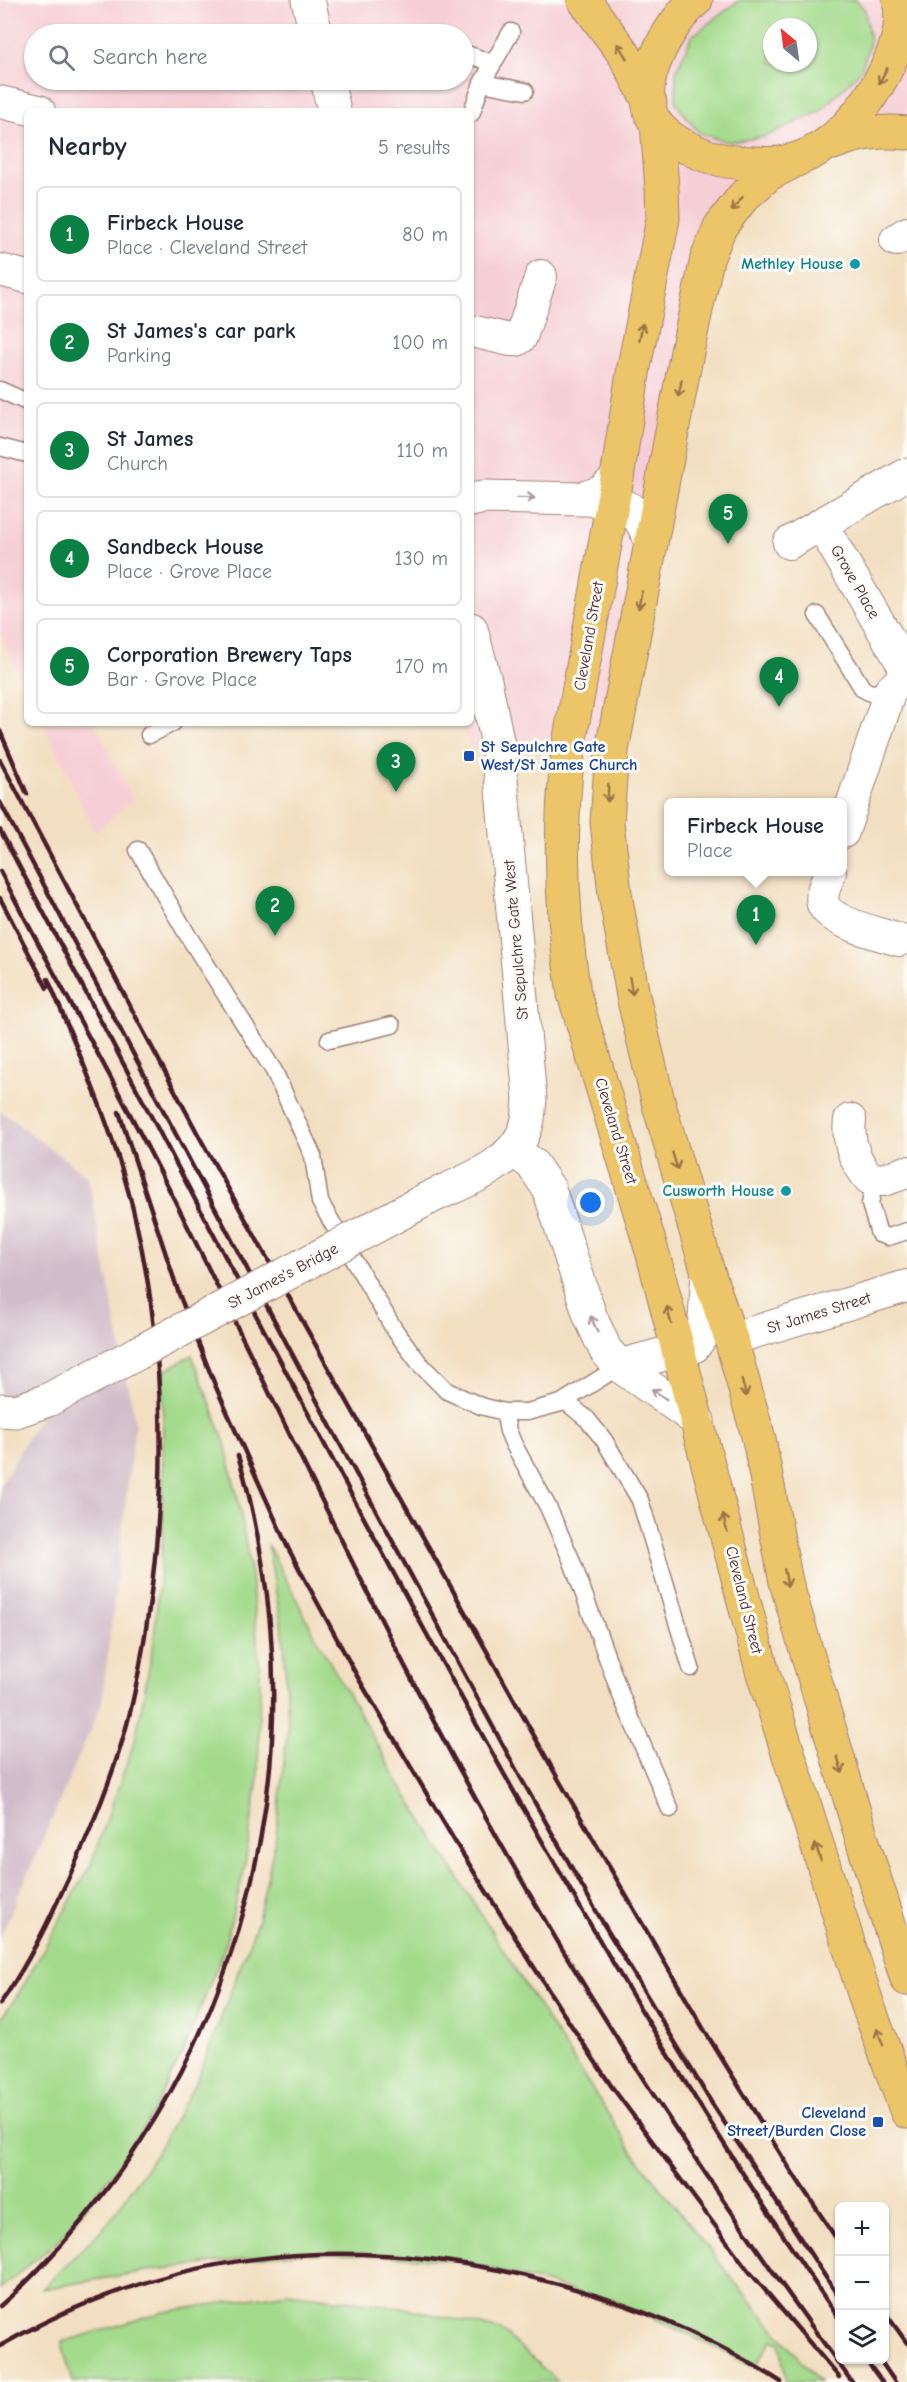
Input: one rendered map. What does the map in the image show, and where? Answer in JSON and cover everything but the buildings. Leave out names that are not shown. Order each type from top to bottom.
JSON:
[{"type":"highway","points":[[584,0],[624,54],[653,113],[677,141],[714,159],[728,162],[779,163],[810,153],[855,118],[882,78],[899,38],[901,20],[899,0]]},
{"type":"highway","points":[[653,113],[650,79],[656,57],[673,27],[696,0]]},
{"type":"highway","points":[[899,0],[907,10]]},
{"type":"highway","name":"Cleveland Street","points":[[653,113],[663,188],[663,219],[634,367],[604,493],[569,744],[561,826],[562,889],[567,952],[574,994],[654,1258],[766,1681],[863,1991],[907,2112]]},
{"type":"highway","points":[[907,133],[875,131],[855,134],[769,174],[743,196],[720,227],[711,247],[687,352],[612,750],[607,822],[609,856],[633,996],[659,1105],[708,1272],[731,1339],[759,1439],[786,1582],[865,1849],[907,1979]]},
{"type":"street","points":[[308,0],[314,24]]},
{"type":"street","points":[[329,90],[333,108]]},
{"type":"street","points":[[0,102],[26,108]]},
{"type":"street","points":[[0,270],[24,276]]},
{"type":"street","points":[[474,332],[510,340],[517,340],[521,337],[541,276]]},
{"type":"street","points":[[789,543],[907,474]]},
{"type":"street","points":[[474,499],[483,497],[604,493],[626,506],[643,521],[651,543]]},
{"type":"street","name":"Grove Place","points":[[821,524],[901,679]]},
{"type":"street","name":"St Sepulchre Gate West","points":[[427,1199],[490,1168],[514,1150],[526,1127],[530,1099],[498,745],[474,640]]},
{"type":"street","points":[[847,821],[901,679]]},
{"type":"street","points":[[829,876],[822,895],[823,904],[830,913],[839,920],[899,940]]},
{"type":"street","points":[[850,1120],[848,1135],[853,1151],[869,1178],[883,1180],[907,1172]]},
{"type":"street","points":[[514,1150],[532,1164],[549,1189],[590,1316],[606,1351],[620,1366],[698,1421]]},
{"type":"street","name":"St James's Bridge","points":[[2,1414],[16,1412],[48,1400],[427,1199]]},
{"type":"street","points":[[620,1366],[694,1346],[704,1332],[708,1272]]},
{"type":"street","name":"St James Street","points":[[731,1339],[907,1286]]},
{"type":"lane","points":[[473,108],[482,82],[511,32]]},
{"type":"lane","points":[[474,57],[492,63]]},
{"type":"lane","points":[[482,82],[525,91]]},
{"type":"lane","points":[[0,390],[24,401]]},
{"type":"lane","points":[[0,447],[24,453]]},
{"type":"lane","points":[[817,615],[863,689],[871,693],[901,679]]},
{"type":"lane","points":[[148,735],[167,726]]},
{"type":"lane","points":[[138,850],[187,934],[274,1071],[313,1156],[320,1202],[394,1329],[420,1364],[447,1391],[481,1406],[504,1412],[527,1412],[566,1401],[620,1366]]},
{"type":"lane","points":[[329,1040],[392,1025]]},
{"type":"lane","points":[[875,1179],[870,1204],[879,1234],[888,1237],[907,1231]]},
{"type":"lane","points":[[566,1401],[587,1419],[604,1440],[640,1500],[691,1668]]},
{"type":"lane","points":[[504,1412],[514,1445],[549,1508],[571,1559],[620,1693],[670,1809]]},
{"type":"shaded area","points":[[0,0],[907,0],[907,133],[890,131],[733,209],[612,750],[569,744],[470,746],[464,726],[474,726],[474,108],[24,108],[24,683],[0,633]]},
{"type":"shaded area","points":[[44,726],[96,726],[133,800],[95,832]]},
{"type":"shaded area","points":[[0,1111],[88,1177],[135,1422],[102,1703],[0,1938],[0,1486],[41,1415],[0,1410]]},
{"type":"green space","points":[[740,0],[856,0],[865,10],[870,42],[861,71],[819,112],[764,137],[728,142],[699,133],[676,104],[676,72],[692,36]]},
{"type":"green space","points":[[192,1355],[225,1443],[240,1509],[251,1577],[260,1673],[258,1778],[244,1871],[224,1949],[183,2052],[155,2109],[121,2162],[59,2240],[0,2289],[0,2020],[19,1993],[91,1864],[136,1737],[154,1641],[163,1536],[163,1372]]},
{"type":"green space","points":[[268,1545],[319,1643],[402,1788],[634,2154],[733,2280],[819,2382],[786,2382],[780,2343],[772,2340],[755,2367],[652,2317],[560,2287],[461,2261],[297,2253],[147,2271],[42,2289],[108,2223],[157,2152],[198,2078],[258,1920],[276,1837],[288,1722],[284,1641]]},
{"type":"green space","points":[[288,2293],[401,2307],[501,2330],[558,2382],[72,2382],[62,2342],[164,2312]]},
{"type":"railway","points":[[0,731],[27,794]]},
{"type":"railway","points":[[0,760],[200,1138],[556,1775],[703,2028],[788,2166],[835,2236]]},
{"type":"railway","points":[[0,802],[334,1433],[518,1773],[603,1923],[711,2102],[835,2291]]},
{"type":"railway","points":[[0,830],[350,1492],[481,1734],[618,1972],[763,2206],[835,2313]]},
{"type":"railway","points":[[0,871],[158,1168],[400,1657],[520,1878],[609,2026],[703,2170],[852,2382]]},
{"type":"railway","points":[[0,898],[47,988]]},
{"type":"railway","points":[[0,2004],[25,1965],[54,1910],[95,1817],[118,1756],[142,1656],[159,1511],[158,1366],[146,1270],[136,1222],[109,1129],[48,979]]},
{"type":"railway","points":[[119,1112],[179,1294],[215,1385],[288,1548],[357,1676],[457,1845],[612,2087],[748,2270],[839,2377]]},
{"type":"railway","points":[[0,2306],[39,2270],[74,2230],[146,2133],[188,2059],[221,1981],[247,1900],[264,1817],[272,1732],[272,1647],[260,1548],[238,1456]]},
{"type":"railway","points":[[0,2346],[62,2314],[125,2289],[189,2271],[254,2259],[319,2254],[386,2255],[453,2262],[522,2275],[590,2293],[688,2331],[781,2382]]},
{"type":"railway","points":[[889,2318],[907,2343]]},
{"type":"railway","points":[[869,2364],[882,2382]]},
{"type":"railway","points":[[883,2364],[895,2382]]},
{"type":"place","name":"Methley House","points":[[855,264]]},
{"type":"place","name":"Corporation Brewery Taps","points":[[728,544]]},
{"type":"place","name":"Sandbeck House","points":[[779,707]]},
{"type":"place","name":"St Sepulchre Gate West/St James Church","points":[[469,756]]},
{"type":"place","name":"St James","points":[[396,792]]},
{"type":"place","name":"St James's car park","points":[[275,936]]},
{"type":"place","name":"Firbeck House","points":[[756,945]]},
{"type":"place","name":"Cusworth House","points":[[786,1191]]},
{"type":"place","name":"Cleveland Street/Burden Close","points":[[878,2122]]}]
